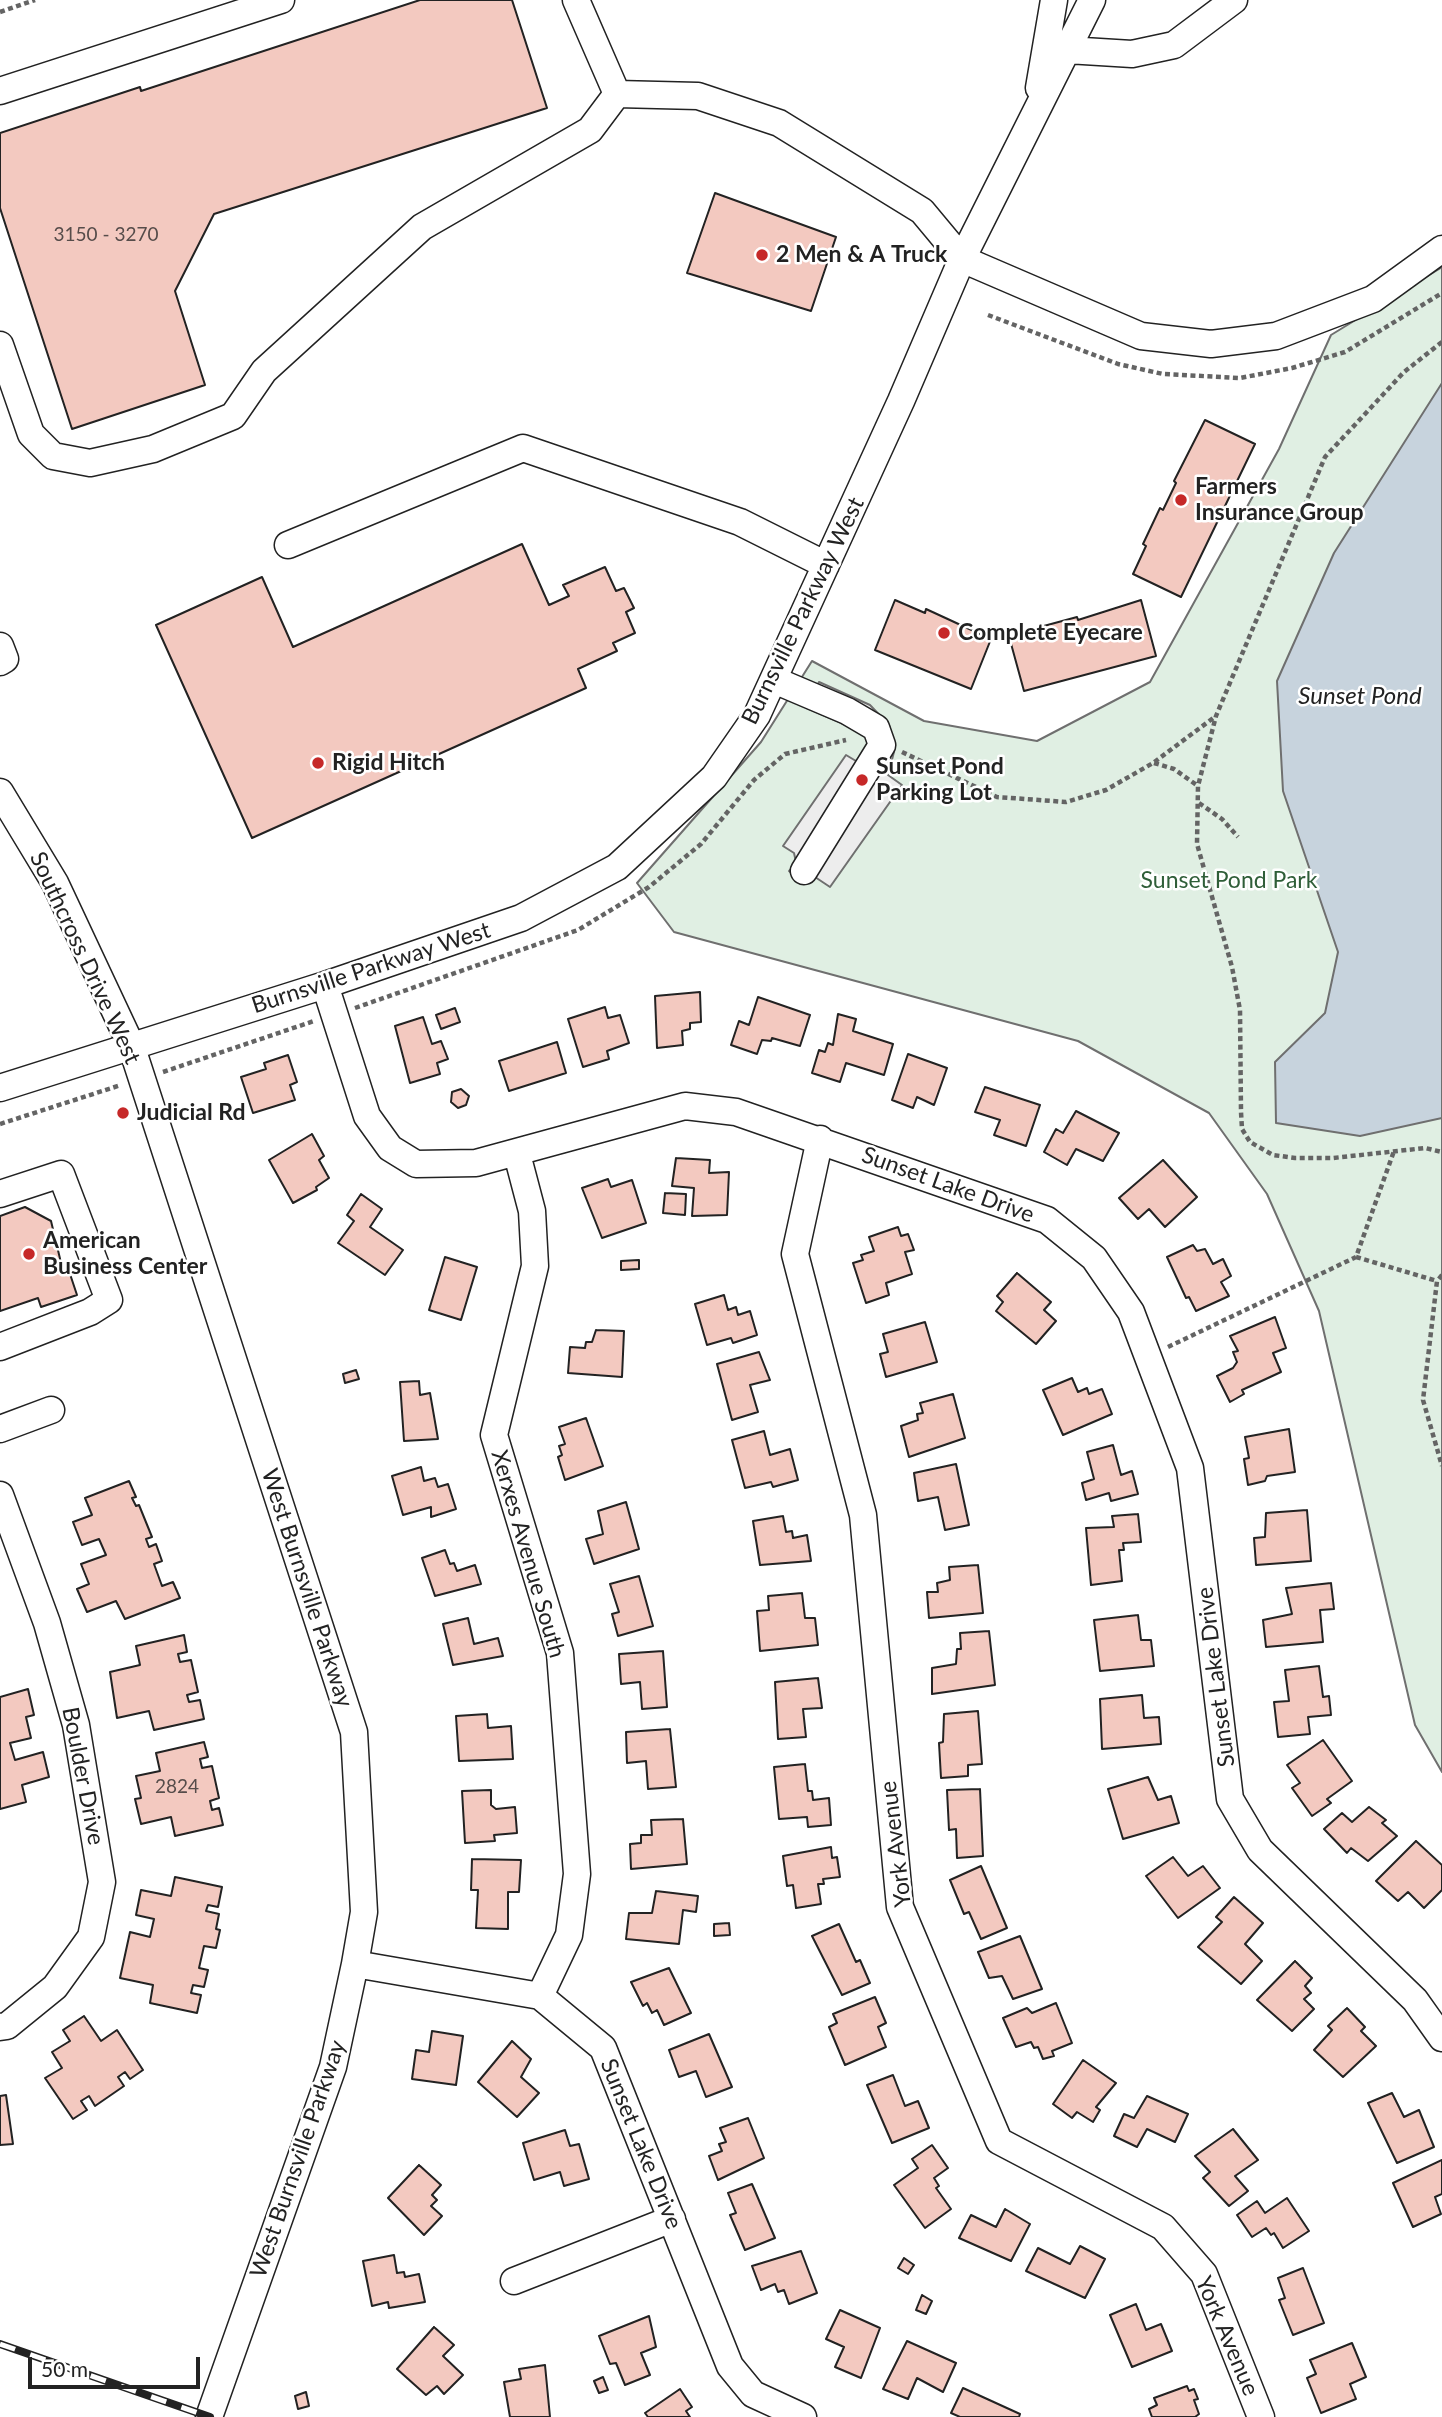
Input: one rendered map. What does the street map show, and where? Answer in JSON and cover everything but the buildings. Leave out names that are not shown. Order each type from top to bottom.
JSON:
[{"type":"street","points":[[0,91],[235,7],[281,0]]},
{"type":"street","points":[[576,0],[617,94]]},
{"type":"street","name":"Burnsville Parkway West","points":[[1035,116],[1054,0]]},
{"type":"street","name":"Burnsville Parkway West","points":[[0,1088],[325,985],[521,918],[617,867],[714,777],[757,715],[827,565],[962,259],[1092,0]]},
{"type":"street","points":[[1067,50],[1132,54],[1174,45],[1234,0]]},
{"type":"street","points":[[617,94],[698,96],[779,123],[922,211],[962,259],[1141,336],[1212,344],[1276,336],[1373,299],[1442,248]]},
{"type":"street","points":[[0,345],[31,434],[53,456],[90,463],[153,449],[233,416],[264,371],[422,227],[590,130],[617,94]]},
{"type":"street","points":[[288,545],[523,448],[740,522],[827,565]]},
{"type":"street","points":[[0,646],[5,659],[0,662]]},
{"type":"street","points":[[774,680],[847,711],[876,728],[882,745],[804,871]]},
{"type":"street","name":"Southcross Drive West","points":[[0,792],[7,821],[55,883],[131,1045],[262,1448]]},
{"type":"street","name":"Sunset Lake Drive","points":[[325,985],[367,1116],[390,1148],[416,1164],[476,1163],[517,1154],[685,1106],[736,1112],[1047,1220],[1094,1258],[1131,1312],[1190,1468],[1230,1799],[1260,1850],[1415,2000],[1442,2038]]},
{"type":"street","name":"York Avenue","points":[[820,1139],[795,1254],[863,1515],[900,1907],[999,2141],[1163,2227],[1204,2274],[1261,2417]]},
{"type":"street","name":"Xerxes Avenue South","points":[[517,1154],[532,1211],[535,1266],[494,1434],[560,1653],[577,1874],[569,1935],[540,1996]]},
{"type":"street","points":[[0,1194],[61,1174],[109,1300],[90,1312],[0,1348]]},
{"type":"street","points":[[0,1429],[51,1410]]},
{"type":"street","name":"West Burnsville Parkway","points":[[209,2417],[333,2067],[364,1912],[354,1732],[262,1448]]},
{"type":"street","name":"Boulder Drive","points":[[0,1495],[47,1623],[76,1726],[102,1882],[91,1937],[55,1987],[7,2026],[0,2027]]},
{"type":"street","name":"Sunset Lake Drive","points":[[355,1964],[540,1996],[603,2048],[730,2365],[753,2394],[803,2417]]},
{"type":"street","points":[[514,2281],[672,2219]]},
{"type":"path","points":[[0,12],[35,0]]},
{"type":"path","points":[[1442,342],[1404,372],[1325,457],[1216,716],[1198,786],[1197,844],[1232,967],[1240,1010],[1242,1129],[1250,1142],[1273,1155],[1333,1158],[1425,1148],[1442,1152]]},
{"type":"path","points":[[0,1124],[142,1079],[578,930],[649,887],[701,844],[754,780],[785,754],[844,739],[882,745],[997,797],[1032,802],[1066,802],[1106,790],[1153,763],[1216,716]]},
{"type":"path","points":[[1153,763],[1174,769],[1198,786]]},
{"type":"path","points":[[1198,803],[1222,819],[1238,837]]},
{"type":"path","points":[[1356,1257],[1395,1151]]},
{"type":"path","points":[[1148,1356],[1356,1257],[1437,1281]]},
{"type":"path","points":[[1442,1275],[1437,1281],[1423,1400],[1442,1466]]},
{"type":"green space","name":"Sunset Pond Park","points":[[1442,267],[1442,1772],[1415,1725],[1319,1311],[1267,1194],[1209,1113],[1078,1041],[674,932],[637,883],[761,742],[812,661],[924,721],[1037,741],[1150,682],[1279,449],[1331,335]]},
{"type":"shaded area","name":"Sunset Pond Parking Lot","points":[[819,682],[870,705],[889,725],[895,748],[888,775],[902,785],[830,887],[815,877],[805,884],[789,871],[796,862],[794,853],[783,846],[846,755],[856,761],[865,757],[871,745],[862,732],[807,708]]},
{"type":"water","name":"Sunset Pond","points":[[1442,383],[1442,1118],[1360,1136],[1276,1123],[1275,1062],[1325,1013],[1338,952],[1283,791],[1277,681],[1334,553]]},
{"type":"railway","points":[[0,2344],[210,2417]]},
{"type":"place","name":"2 Men & A Truck","points":[[762,255]]},
{"type":"place","name":"Farmers Insurance Group","points":[[1181,500]]},
{"type":"place","name":"Complete Eyecare","points":[[944,633]]},
{"type":"place","name":"Rigid Hitch","points":[[318,763]]},
{"type":"place","name":"Sunset Pond Parking Lot","points":[[862,780]]},
{"type":"place","name":"Judicial Rd","points":[[123,1113]]},
{"type":"place","name":"American Business Center","points":[[29,1254]]}]
